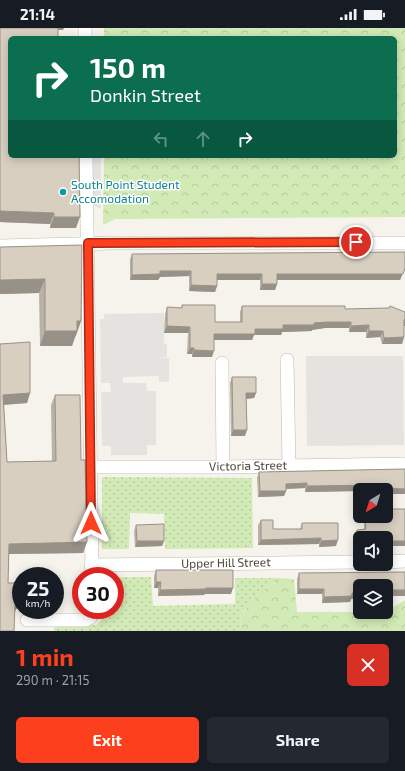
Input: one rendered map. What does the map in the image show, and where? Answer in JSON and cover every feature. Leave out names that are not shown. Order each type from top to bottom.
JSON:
[{"type":"street","points":[[86,158],[92,567]]},
{"type":"street","points":[[0,246],[88,243],[405,243]]},
{"type":"street","points":[[287,360],[289,465]]},
{"type":"street","points":[[222,363],[223,467]]},
{"type":"street","name":"Victoria Street","points":[[91,466],[223,467],[405,464]]},
{"type":"street","points":[[393,562],[405,561]]},
{"type":"street","name":"Upper Hill Street","points":[[124,569],[353,562]]},
{"type":"street","points":[[28,620],[88,619]]},
{"type":"green space","points":[[104,28],[405,28],[405,217],[115,219],[103,225],[104,158],[397,158],[397,36],[104,36]]},
{"type":"green space","points":[[102,477],[252,478],[253,548],[165,549],[164,514],[130,513],[129,549],[102,549]]},
{"type":"green space","points":[[124,577],[151,577],[153,606],[235,604],[235,578],[275,578],[273,583],[258,594],[240,616],[241,631],[54,631],[54,627],[97,625],[102,619],[124,619]]},
{"type":"green space","points":[[275,578],[294,579],[297,612],[353,612],[353,619],[393,619],[393,608],[405,600],[405,631],[241,631],[240,616],[258,594],[273,583]]},
{"type":"shaded area","points":[[91,158],[101,158],[101,209],[91,204]]},
{"type":"shaded area","points":[[164,313],[164,343],[167,344],[167,357],[159,358],[169,358],[169,382],[159,382],[159,376],[123,377],[123,383],[146,383],[147,391],[156,391],[156,445],[147,445],[147,455],[111,455],[111,446],[102,446],[101,392],[111,392],[110,383],[101,383],[100,319],[104,319],[104,314]]},
{"type":"shaded area","points":[[306,356],[403,356],[404,445],[307,446]]},
{"type":"building","points":[[0,28],[58,28],[58,36],[8,36],[8,158],[79,158],[80,217],[54,217],[54,213],[0,211]]},
{"type":"building","points":[[82,245],[81,321],[77,321],[77,331],[45,331],[45,279],[0,280],[0,247]]},
{"type":"building","points":[[405,252],[405,268],[403,274],[277,274],[277,284],[262,284],[262,274],[217,274],[217,286],[191,285],[191,271],[160,271],[160,274],[132,275],[132,254]]},
{"type":"building","points":[[182,305],[215,305],[215,322],[242,322],[242,306],[345,306],[345,309],[389,308],[390,306],[405,312],[404,337],[384,338],[383,331],[369,331],[369,325],[351,326],[351,322],[327,322],[314,323],[314,325],[283,325],[283,329],[255,329],[255,334],[214,334],[214,351],[194,350],[194,348],[190,348],[190,327],[167,326],[167,307],[182,308]]},
{"type":"building","points":[[30,342],[30,393],[3,395],[7,462],[56,461],[55,395],[80,395],[81,460],[85,460],[87,542],[9,544],[8,583],[12,583],[12,619],[14,619],[14,631],[0,631],[0,344]]},
{"type":"building","points":[[232,377],[256,377],[256,393],[246,393],[247,430],[233,430]]},
{"type":"building","points":[[405,469],[405,489],[393,489],[393,483],[353,483],[353,485],[307,486],[307,483],[286,484],[286,491],[260,491],[259,472]]},
{"type":"building","points":[[393,509],[405,509],[405,541],[393,541],[393,531],[357,531],[366,529],[365,523],[393,523]]},
{"type":"building","points":[[261,520],[273,520],[273,529],[302,529],[302,523],[338,523],[338,540],[321,541],[321,538],[261,540]]},
{"type":"building","points":[[164,524],[164,541],[137,541],[136,525]]},
{"type":"building","points":[[156,570],[233,570],[233,588],[160,590],[161,582],[156,582]]},
{"type":"building","points":[[405,572],[405,590],[393,590],[393,579],[353,579],[352,596],[324,597],[324,589],[299,589],[299,573]]},
{"type":"place","name":"South Point Student Accomodation","points":[[63,192]]},
{"type":"route","points":[[91,523],[90,293],[88,243],[356,242]]}]
